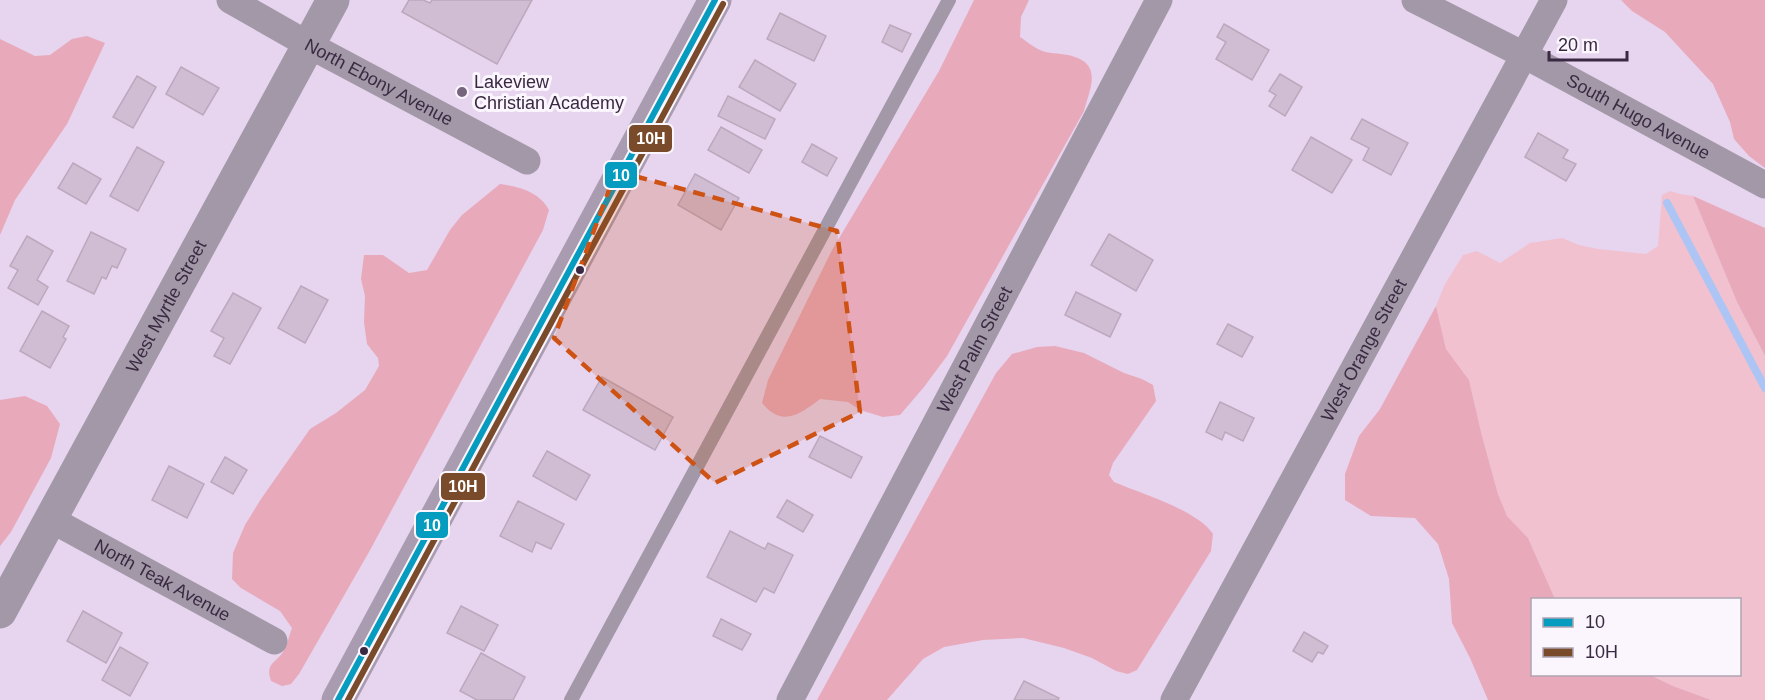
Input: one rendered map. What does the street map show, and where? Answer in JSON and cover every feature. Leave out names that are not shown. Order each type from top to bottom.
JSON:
[{"type":"highway","points":[[338,700],[715,0]]},
{"type":"street","name":"North Ebony Avenue","points":[[230,0],[309,45],[527,160]]},
{"type":"street","name":"West Myrtle Street","points":[[0,612],[333,0]]},
{"type":"street","name":"West Palm Street","points":[[789,700],[1159,0]]},
{"type":"street","name":"South Hugo Avenue","points":[[1415,0],[1524,55],[1765,185]]},
{"type":"street","name":"West Orange Street","points":[[1173,700],[1554,0]]},
{"type":"street","name":"North Teak Avenue","points":[[50,519],[274,641]]},
{"type":"lane","points":[[571,700],[949,0]]},
{"type":"highlighted area","points":[[616,171],[837,231],[860,412],[715,483],[554,338]]},
{"type":"shaded area","points":[[974,0],[1029,0],[1021,17],[1020,37],[1043,51],[1068,55],[1086,63],[1092,76],[1084,111],[947,356],[900,415],[883,417],[860,410],[848,402],[820,399],[798,414],[779,416],[762,403],[768,380],[832,250],[939,71]]},
{"type":"shaded area","points":[[1621,0],[1765,0],[1765,168],[1749,156],[1734,139],[1730,122],[1713,84],[1665,32],[1632,11]]},
{"type":"shaded area","points":[[87,36],[105,43],[67,124],[15,200],[0,235],[0,39],[35,56],[50,55],[72,39]]},
{"type":"shaded area","points":[[500,184],[528,191],[545,204],[549,210],[543,230],[369,552],[299,674],[291,684],[282,686],[271,681],[269,671],[284,650],[292,628],[280,611],[241,588],[232,579],[233,553],[245,525],[310,429],[336,413],[365,390],[379,366],[378,358],[367,344],[364,322],[365,296],[361,279],[364,255],[383,255],[409,273],[427,270],[450,230],[462,215]]},
{"type":"shaded area","points":[[1670,191],[1693,196],[1737,302],[1765,356],[1765,700],[1711,700],[1652,676],[1741,676],[1741,598],[1555,598],[1528,538],[1507,516],[1498,494],[1469,380],[1446,349],[1436,306],[1445,284],[1463,255],[1477,251],[1500,263],[1530,243],[1562,238],[1598,249],[1646,254],[1658,246],[1662,195]]},
{"type":"shaded area","points":[[1693,196],[1765,228],[1765,356],[1737,302]]},
{"type":"shaded area","points":[[1436,306],[1446,349],[1469,380],[1498,494],[1507,516],[1528,538],[1555,598],[1531,598],[1531,676],[1652,676],[1711,700],[1488,700],[1452,623],[1449,579],[1438,544],[1415,518],[1371,516],[1345,500],[1345,474],[1359,436],[1380,409]]},
{"type":"shaded area","points":[[1055,346],[1084,353],[1153,385],[1156,401],[1113,463],[1109,475],[1114,482],[1195,517],[1213,534],[1211,551],[1137,670],[1128,674],[1116,671],[1092,658],[1064,648],[1023,638],[983,640],[944,647],[923,659],[887,700],[817,700],[996,373],[1012,354],[1037,347]]},
{"type":"shaded area","points":[[25,396],[47,406],[60,424],[51,458],[11,532],[0,546],[0,400]]},
{"type":"building","points":[[409,0],[423,0],[430,3],[432,0],[532,0],[497,64],[402,12]]},
{"type":"building","points":[[780,13],[826,36],[814,61],[767,39]]},
{"type":"building","points":[[1224,24],[1269,50],[1252,80],[1216,59],[1226,42],[1217,37]]},
{"type":"building","points":[[890,25],[911,34],[902,52],[882,42]]},
{"type":"building","points":[[755,60],[796,84],[780,111],[739,87]]},
{"type":"building","points":[[181,67],[219,88],[203,115],[166,94]]},
{"type":"building","points":[[1280,74],[1302,87],[1285,116],[1269,106],[1276,95],[1269,91]]},
{"type":"building","points":[[137,76],[156,87],[133,128],[113,117]]},
{"type":"building","points":[[728,96],[775,119],[765,139],[718,116]]},
{"type":"building","points":[[1362,119],[1408,143],[1391,175],[1363,160],[1369,148],[1351,139]]},
{"type":"building","points":[[721,127],[762,150],[749,173],[708,150]]},
{"type":"building","points":[[1538,133],[1568,150],[1563,158],[1576,164],[1566,181],[1525,157]]},
{"type":"building","points":[[1311,137],[1352,160],[1332,193],[1292,170]]},
{"type":"building","points":[[812,144],[837,158],[827,176],[802,162]]},
{"type":"building","points":[[137,147],[164,162],[138,211],[110,196]]},
{"type":"building","points":[[73,163],[101,179],[86,204],[58,188]]},
{"type":"building","points":[[695,174],[739,198],[721,230],[678,205]]},
{"type":"building","points":[[91,232],[126,249],[117,268],[112,266],[106,279],[102,277],[94,294],[67,281]]},
{"type":"building","points":[[1109,234],[1153,260],[1136,291],[1091,265]]},
{"type":"building","points":[[27,236],[53,251],[37,280],[48,287],[38,305],[8,288],[18,270],[10,266]]},
{"type":"building","points":[[301,286],[328,300],[305,343],[278,328]]},
{"type":"building","points":[[1076,292],[1121,314],[1110,337],[1065,315]]},
{"type":"building","points":[[233,293],[261,308],[230,364],[214,356],[224,338],[211,331]]},
{"type":"building","points":[[42,311],[69,326],[63,337],[66,339],[50,368],[20,351]]},
{"type":"building","points":[[1228,324],[1253,337],[1242,357],[1217,344]]},
{"type":"building","points":[[602,377],[673,417],[655,450],[583,410]]},
{"type":"building","points":[[1220,402],[1254,418],[1243,441],[1225,432],[1222,440],[1206,432]]},
{"type":"building","points":[[820,436],[862,457],[851,478],[809,457]]},
{"type":"building","points":[[547,451],[590,475],[576,500],[533,476]]},
{"type":"building","points":[[225,457],[247,470],[233,494],[211,482]]},
{"type":"building","points":[[169,466],[204,484],[187,518],[152,500]]},
{"type":"building","points":[[787,500],[813,515],[803,532],[777,517]]},
{"type":"building","points":[[518,501],[564,524],[551,549],[536,542],[532,552],[500,536]]},
{"type":"building","points":[[730,531],[765,549],[768,543],[793,555],[774,593],[764,588],[756,602],[707,577]]},
{"type":"building","points":[[461,606],[498,625],[484,651],[447,633]]},
{"type":"building","points":[[83,611],[122,633],[106,663],[67,641]]},
{"type":"building","points":[[721,619],[751,634],[742,650],[713,636]]},
{"type":"building","points":[[1304,632],[1328,646],[1323,654],[1318,652],[1312,662],[1293,651]]},
{"type":"building","points":[[120,647],[148,663],[130,696],[102,680]]},
{"type":"building","points":[[481,653],[525,677],[513,700],[477,700],[460,691]]},
{"type":"building","points":[[1024,681],[1059,698],[1058,700],[1014,700]]},
{"type":"waterway","points":[[1667,203],[1765,388]]},
{"type":"transit line","name":"10","points":[[338,700],[715,0]]},
{"type":"transit line","name":"10H","points":[[348,700],[723,4]]},
{"type":"place","name":"Lakeview Christian Academy","points":[[462,92]]}]
